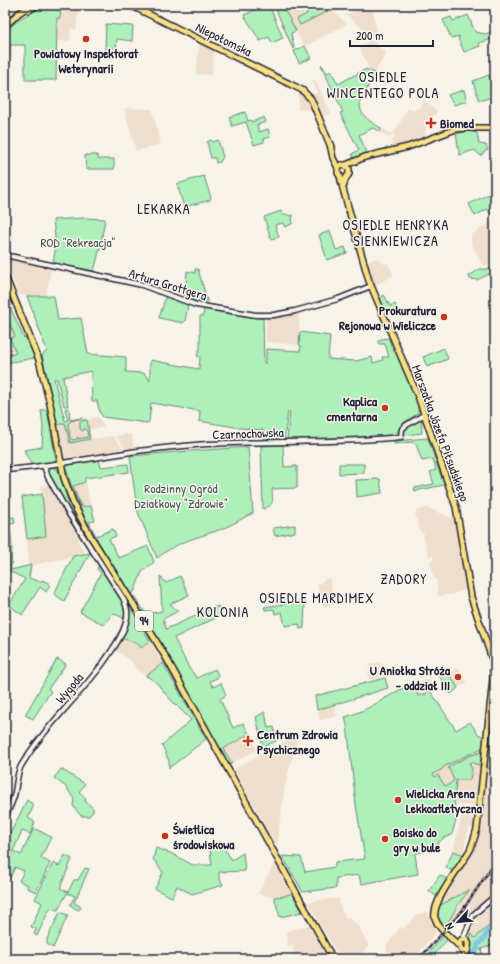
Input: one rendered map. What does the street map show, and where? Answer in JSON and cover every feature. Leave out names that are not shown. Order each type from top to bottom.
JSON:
[{"type":"main road","points":[[5,26],[31,5]]},
{"type":"main road","points":[[14,18],[37,5]]},
{"type":"main road","name":"Niepołomska","points":[[130,5],[297,87],[307,94],[311,99],[330,144],[333,158],[344,167]]},
{"type":"main road","points":[[343,176],[349,174],[344,167],[361,159],[412,146],[460,129],[495,128]]},
{"type":"main road","name":"Marszałka Józefa Piłsudskiego","points":[[344,167],[338,173],[343,176],[345,196],[371,286],[425,414],[457,512],[472,603],[494,668],[477,829],[470,849],[440,897],[435,909],[438,924],[453,939],[464,944]]},
{"type":"main road","name":"94","points":[[5,276],[36,353],[42,373],[61,463],[71,497],[84,524],[168,661],[333,959]]},
{"type":"main road","points":[[464,944],[466,958]]},
{"type":"street","name":"Artura Grottgera","points":[[5,255],[142,285],[196,305],[256,315],[274,315],[338,300],[371,286]]},
{"type":"street","name":"Czarnochowska","points":[[61,463],[127,452],[199,445],[374,440],[401,437],[402,429],[405,426],[425,414]]},
{"type":"street","points":[[5,470],[61,463]]},
{"type":"street","name":"Wygoda","points":[[5,818],[14,797],[17,775],[22,766],[47,729],[101,666],[124,628],[128,615],[127,607],[123,598],[61,501],[46,473],[44,466]]},
{"type":"street","points":[[464,944],[473,915],[495,896]]},
{"type":"shaded area","points":[[61,5],[79,5],[76,30],[71,28],[70,41],[57,41],[57,18],[60,18]]},
{"type":"shaded area","points":[[280,5],[327,5],[347,24],[304,47],[287,14]]},
{"type":"shaded area","points":[[372,5],[377,33],[372,34],[346,15]]},
{"type":"shaded area","points":[[371,40],[386,53],[375,72],[369,69],[359,46]]},
{"type":"shaded area","points":[[199,42],[214,50],[212,75],[196,74]]},
{"type":"shaded area","points":[[315,80],[331,113],[321,117],[312,95],[318,92],[312,81]]},
{"type":"shaded area","points":[[299,91],[308,99],[313,109],[298,110]]},
{"type":"shaded area","points":[[424,99],[437,112],[430,119],[425,130],[426,139],[392,148],[392,139],[396,137],[393,135],[408,108],[414,111],[416,108],[419,108]]},
{"type":"shaded area","points":[[124,108],[152,109],[161,144],[136,151]]},
{"type":"shaded area","points":[[381,128],[393,135],[388,137],[380,132]]},
{"type":"shaded area","points":[[495,220],[495,263],[483,266],[471,243],[471,235]]},
{"type":"shaded area","points":[[378,258],[384,264],[388,263],[393,275],[373,287],[365,262]]},
{"type":"shaded area","points":[[7,259],[51,269],[46,296],[19,295],[7,265]]},
{"type":"shaded area","points":[[298,313],[300,332],[299,345],[266,342],[266,318]]},
{"type":"shaded area","points":[[9,317],[27,360],[5,363],[5,319]]},
{"type":"shaded area","points":[[86,417],[87,420],[98,417],[105,427],[88,430],[90,439],[113,436],[123,449],[93,456],[92,454],[67,459],[65,458],[57,425],[65,423],[65,421]]},
{"type":"shaded area","points":[[127,434],[132,435],[134,449],[127,450],[116,436]]},
{"type":"shaded area","points":[[85,482],[91,506],[81,507],[72,486]]},
{"type":"shaded area","points":[[50,485],[61,508],[80,539],[78,540],[85,554],[29,566],[27,539],[46,536],[41,486]]},
{"type":"shaded area","points":[[426,508],[456,520],[466,589],[453,594],[438,596],[436,579],[434,579],[430,561],[434,560],[433,556],[429,557],[423,537],[424,534],[421,533],[415,514],[416,511]]},
{"type":"shaded area","points":[[329,577],[335,602],[327,606],[323,606],[317,585]]},
{"type":"shaded area","points":[[122,638],[138,644],[141,648],[150,641],[163,663],[146,676],[138,671],[131,661],[115,650]]},
{"type":"shaded area","points":[[380,662],[382,676],[369,680],[368,673],[371,672],[368,665]]},
{"type":"shaded area","name":"U Aniołka Stróża - oddział III","points":[[459,668],[467,683],[458,688],[448,672]]},
{"type":"shaded area","points":[[432,678],[426,694],[418,696],[413,683]]},
{"type":"shaded area","points":[[334,704],[337,716],[320,720],[317,710]]},
{"type":"shaded area","points":[[249,734],[257,750],[232,763],[223,749]]},
{"type":"shaded area","points":[[295,736],[298,737],[285,785],[277,845],[275,844],[235,771],[237,767]]},
{"type":"shaded area","points":[[484,747],[477,806],[454,804],[456,778],[450,784],[445,786],[438,775],[435,777],[433,774],[445,766]]},
{"type":"shaded area","points":[[495,772],[495,893],[476,909],[471,915],[467,925],[459,920],[452,928],[448,929],[446,928],[457,906],[469,890],[439,906],[472,852],[481,831],[487,774]]},
{"type":"shaded area","points":[[462,815],[474,817],[472,828],[469,827],[463,854],[453,851]]},
{"type":"shaded area","points":[[275,863],[292,893],[285,896],[274,897],[258,894],[273,865]]},
{"type":"shaded area","points":[[339,898],[341,910],[346,918],[350,918],[360,928],[369,946],[361,953],[363,957],[344,959],[340,952],[336,952],[308,902]]},
{"type":"shaded area","points":[[495,899],[495,922],[475,938],[471,933],[476,917]]},
{"type":"shaded area","points":[[427,911],[435,930],[438,930],[413,959],[388,959],[386,947],[400,927],[403,929],[417,915]]},
{"type":"shaded area","points":[[309,925],[328,959],[294,959],[293,946],[288,946],[287,931]]},
{"type":"green space","points":[[46,5],[61,5],[60,18],[57,18],[56,80],[25,80],[25,45],[10,45],[10,56],[5,56],[5,31],[23,17]]},
{"type":"green space","points":[[265,5],[269,5],[283,38],[272,43],[269,37],[260,41],[244,15]]},
{"type":"green space","points":[[274,5],[280,5],[287,14],[296,31],[291,33],[294,47],[293,49]]},
{"type":"green space","points":[[317,5],[325,5],[328,11],[300,25],[297,19],[307,14],[306,10]]},
{"type":"green space","points":[[468,15],[475,32],[485,34],[495,31],[495,38],[479,43],[480,46],[464,52],[458,38],[460,37],[451,38],[443,20],[451,17],[453,21]]},
{"type":"green space","points":[[106,24],[133,26],[132,41],[117,39],[116,50],[105,49]]},
{"type":"green space","points":[[305,46],[311,58],[307,61],[306,60],[299,63],[294,51]]},
{"type":"green space","points":[[321,65],[327,73],[331,71],[338,84],[366,69],[375,73],[360,102],[360,107],[366,118],[381,128],[380,132],[373,128],[359,135],[367,153],[354,159],[352,154],[359,150],[340,113],[343,112]]},
{"type":"green space","points":[[489,75],[495,96],[479,101],[473,81]]},
{"type":"green space","points":[[464,90],[467,101],[454,105],[448,95]]},
{"type":"green space","points":[[245,112],[248,121],[251,120],[252,122],[264,117],[266,122],[257,125],[259,132],[268,129],[270,137],[264,139],[264,142],[254,145],[246,122],[232,126],[229,117]]},
{"type":"green space","points":[[468,131],[477,133],[479,144],[486,145],[488,150],[481,156],[474,150],[460,155],[456,134]]},
{"type":"green space","points":[[211,140],[213,142],[218,140],[223,157],[220,162],[216,163],[215,158],[211,158],[207,142]]},
{"type":"green space","points":[[85,155],[97,155],[98,159],[114,159],[114,169],[86,169]]},
{"type":"green space","points":[[204,176],[211,198],[210,200],[184,207],[177,184]]},
{"type":"green space","points":[[495,191],[495,219],[487,209],[475,216],[469,204]]},
{"type":"green space","points":[[281,211],[283,215],[293,215],[292,224],[285,227],[283,223],[275,225],[279,237],[271,239],[264,217]]},
{"type":"green space","name":"ROD \"Rekreacja\"","points":[[83,218],[105,219],[94,271],[53,263],[56,246],[53,220]]},
{"type":"green space","points":[[330,231],[336,250],[345,247],[347,253],[327,260],[319,235]]},
{"type":"green space","points":[[195,269],[198,269],[208,304],[184,297],[187,271],[195,273]]},
{"type":"green space","points":[[480,269],[492,269],[495,271],[477,280],[470,279],[469,276]]},
{"type":"green space","points":[[5,287],[9,296],[6,298],[24,338],[26,337],[29,341],[35,358],[5,363],[5,358],[16,353],[10,339],[15,336],[9,323],[5,321]]},
{"type":"green space","points":[[384,295],[390,306],[395,304],[398,310],[385,315],[378,300]]},
{"type":"green space","points":[[27,296],[54,296],[58,320],[81,318],[88,354],[126,357],[126,372],[144,373],[150,381],[150,360],[199,369],[200,357],[197,356],[200,350],[200,316],[203,316],[204,309],[263,318],[264,363],[266,363],[266,349],[300,351],[300,332],[330,336],[328,359],[356,361],[372,357],[373,363],[383,360],[382,357],[389,357],[385,344],[379,344],[378,341],[389,338],[391,346],[398,356],[418,404],[418,413],[402,424],[396,434],[386,436],[287,440],[290,412],[288,412],[284,440],[265,441],[263,430],[199,421],[200,411],[151,403],[149,422],[147,423],[103,417],[100,413],[97,401],[92,401],[91,371],[63,377],[68,406],[64,406],[57,379],[54,379],[65,421],[68,420],[65,409],[69,408],[70,420],[82,418],[71,421],[68,424],[70,437],[72,440],[77,439],[78,437],[78,439],[88,437],[85,428],[83,431],[80,429],[80,421],[87,420],[90,439],[70,443],[65,423],[57,425],[42,355],[47,351]]},
{"type":"green space","points":[[166,296],[186,303],[188,306],[185,321],[183,323],[159,318]]},
{"type":"green space","points":[[444,348],[448,359],[427,367],[423,357]]},
{"type":"green space","points":[[41,410],[47,410],[56,460],[51,463],[32,466],[24,450],[42,447],[43,427]]},
{"type":"green space","points":[[421,418],[422,433],[404,435],[405,430]]},
{"type":"green space","points":[[428,438],[444,485],[415,491],[414,488],[434,484],[430,472],[436,470],[433,459],[422,461],[416,444],[411,442],[394,444],[394,441]]},
{"type":"green space","points":[[283,445],[284,467],[297,466],[297,488],[272,489],[272,504],[263,509],[261,446]]},
{"type":"green space","name":"Rodzinny Ogród Działkowy \"Zdrowie\"","points":[[248,447],[253,513],[226,527],[171,548],[157,558],[137,510],[130,456]]},
{"type":"green space","points":[[99,460],[101,467],[128,464],[129,472],[85,478],[85,482],[73,486],[81,507],[91,506],[95,521],[89,522],[96,536],[113,529],[116,536],[109,539],[119,558],[148,546],[154,562],[142,572],[134,592],[131,594],[85,518],[71,485],[66,468],[68,465]]},
{"type":"green space","points":[[339,464],[364,464],[364,473],[339,474]]},
{"type":"green space","points":[[52,466],[59,469],[69,502],[79,522],[128,599],[127,601],[150,641],[141,648],[138,644],[122,638],[128,620],[128,606],[126,601],[64,504],[48,473],[49,468]]},
{"type":"green space","points":[[380,479],[382,493],[357,497],[356,480]]},
{"type":"green space","points":[[42,494],[46,536],[27,539],[22,497]]},
{"type":"green space","points":[[14,517],[15,523],[10,524],[12,548],[11,570],[31,565],[29,578],[41,582],[42,580],[50,584],[46,592],[40,587],[22,615],[9,605],[25,579],[5,569],[5,518]]},
{"type":"green space","points":[[295,525],[295,532],[275,536],[273,528]]},
{"type":"green space","points":[[90,553],[64,601],[54,594],[73,556]]},
{"type":"green space","points":[[99,565],[123,601],[125,608],[125,619],[113,613],[104,625],[80,612],[101,573],[97,569]]},
{"type":"green space","points":[[160,576],[166,583],[180,576],[189,595],[170,604],[178,611],[163,619],[166,629],[218,606],[222,615],[174,638],[189,668],[197,678],[215,669],[219,677],[210,681],[213,687],[221,683],[226,695],[220,699],[233,728],[243,723],[249,734],[223,749],[232,763],[229,765],[168,655],[132,597],[134,596],[147,615],[162,611]]},
{"type":"green space","points":[[305,601],[304,628],[300,629],[299,624],[285,626],[282,612],[275,614],[274,609],[265,610],[264,607]]},
{"type":"green space","points":[[57,659],[66,664],[48,689],[51,691],[33,719],[25,715]]},
{"type":"green space","points":[[163,663],[206,739],[169,768],[169,761],[162,745],[191,720],[155,681],[146,676]]},
{"type":"green space","points":[[448,672],[458,688],[451,694],[439,676]]},
{"type":"green space","points":[[385,678],[388,688],[317,710],[315,696]]},
{"type":"green space","points":[[413,683],[418,696],[426,694],[429,689],[456,730],[470,722],[478,734],[484,737],[484,747],[445,766],[433,774],[435,777],[438,775],[445,786],[450,784],[454,780],[448,767],[471,755],[482,752],[480,765],[473,762],[469,763],[472,769],[470,780],[456,780],[454,804],[458,812],[452,835],[443,838],[434,848],[415,854],[418,874],[361,884],[359,875],[336,878],[336,888],[303,892],[282,856],[301,857],[305,872],[335,867],[335,862],[365,859],[356,805],[345,717],[372,706]]},
{"type":"green space","points":[[495,694],[495,769],[490,769],[487,767]]},
{"type":"green space","points":[[265,712],[268,728],[274,727],[276,741],[263,747],[256,717]]},
{"type":"green space","points":[[61,769],[85,784],[79,792],[86,798],[85,801],[93,808],[93,812],[89,816],[81,816],[73,806],[74,799],[66,787],[54,778]]},
{"type":"green space","points":[[27,800],[34,805],[28,818],[35,822],[30,834],[22,831],[13,851],[21,855],[34,828],[51,837],[41,858],[50,863],[36,892],[27,888],[28,885],[19,881],[24,871],[15,867],[10,878],[5,875],[5,868],[7,864],[5,863],[5,844]]},
{"type":"green space","points":[[222,845],[232,860],[243,853],[245,871],[219,872],[219,877],[223,885],[192,894],[177,886],[172,897],[155,889],[163,872],[153,859],[156,848],[170,853],[193,865],[212,865],[210,850]]},
{"type":"green space","points":[[453,851],[464,855],[453,872],[446,867]]},
{"type":"green space","points":[[65,855],[72,859],[60,888],[68,892],[74,880],[78,880],[85,868],[89,869],[74,903],[81,908],[78,910],[70,905],[75,896],[67,893],[58,910],[50,908],[37,936],[34,934],[36,929],[31,927],[42,903],[35,899],[53,863],[59,866]]},
{"type":"green space","points":[[440,875],[448,880],[437,897],[429,891]]},
{"type":"green space","points":[[470,889],[457,906],[444,930],[438,919],[439,906]]},
{"type":"green space","points":[[292,893],[302,912],[280,917],[274,897],[285,896]]},
{"type":"green space","points":[[60,912],[68,915],[53,948],[47,944],[47,939]]},
{"type":"green space","points":[[495,922],[495,944],[481,949],[484,959],[469,959],[471,933],[475,938]]},
{"type":"green space","points":[[443,934],[448,939],[430,959],[423,959],[441,939]]},
{"type":"waterway","points":[[5,20],[26,5]]},
{"type":"waterway","points":[[56,486],[49,475],[49,470],[52,467],[58,470],[70,507],[93,547]]},
{"type":"waterway","points":[[119,588],[153,642],[189,707]]},
{"type":"waterway","points":[[471,955],[477,949],[478,944],[484,939],[487,931],[495,926]]},
{"type":"railway","points":[[419,959],[462,911],[495,862]]},
{"type":"place","name":"Powiatowy Inspektorat Weterynarii","points":[[86,39]]},
{"type":"place","name":"Biomed","points":[[431,123]]},
{"type":"place","name":"Prokuratura Rejonowa w Wieliczce","points":[[444,317]]},
{"type":"place","name":"Kaplica cmentarna","points":[[385,408]]},
{"type":"place","name":"U Aniołka Stróża - oddział III","points":[[458,677]]},
{"type":"place","name":"Centrum Zdrowia Psychicznego","points":[[248,741]]},
{"type":"place","name":"Wielicka Arena Lekkoatletyczna","points":[[398,800]]},
{"type":"place","name":"Świetlica środowiskowa","points":[[165,836]]},
{"type":"place","name":"Boisko do gry w bule","points":[[385,839]]},
{"type":"district","name":"OSIEDLE WINCENTEGO POLA","points":[[383,86]]},
{"type":"district","name":"LEKARKA","points":[[164,209]]},
{"type":"district","name":"OSIEDLE HENRYKA SIENKIEWICZA","points":[[396,234]]},
{"type":"district","name":"ZADORY","points":[[404,579]]},
{"type":"district","name":"OSIEDLE MARDIMEX","points":[[317,598]]},
{"type":"district","name":"KOLONIA","points":[[223,612]]}]
